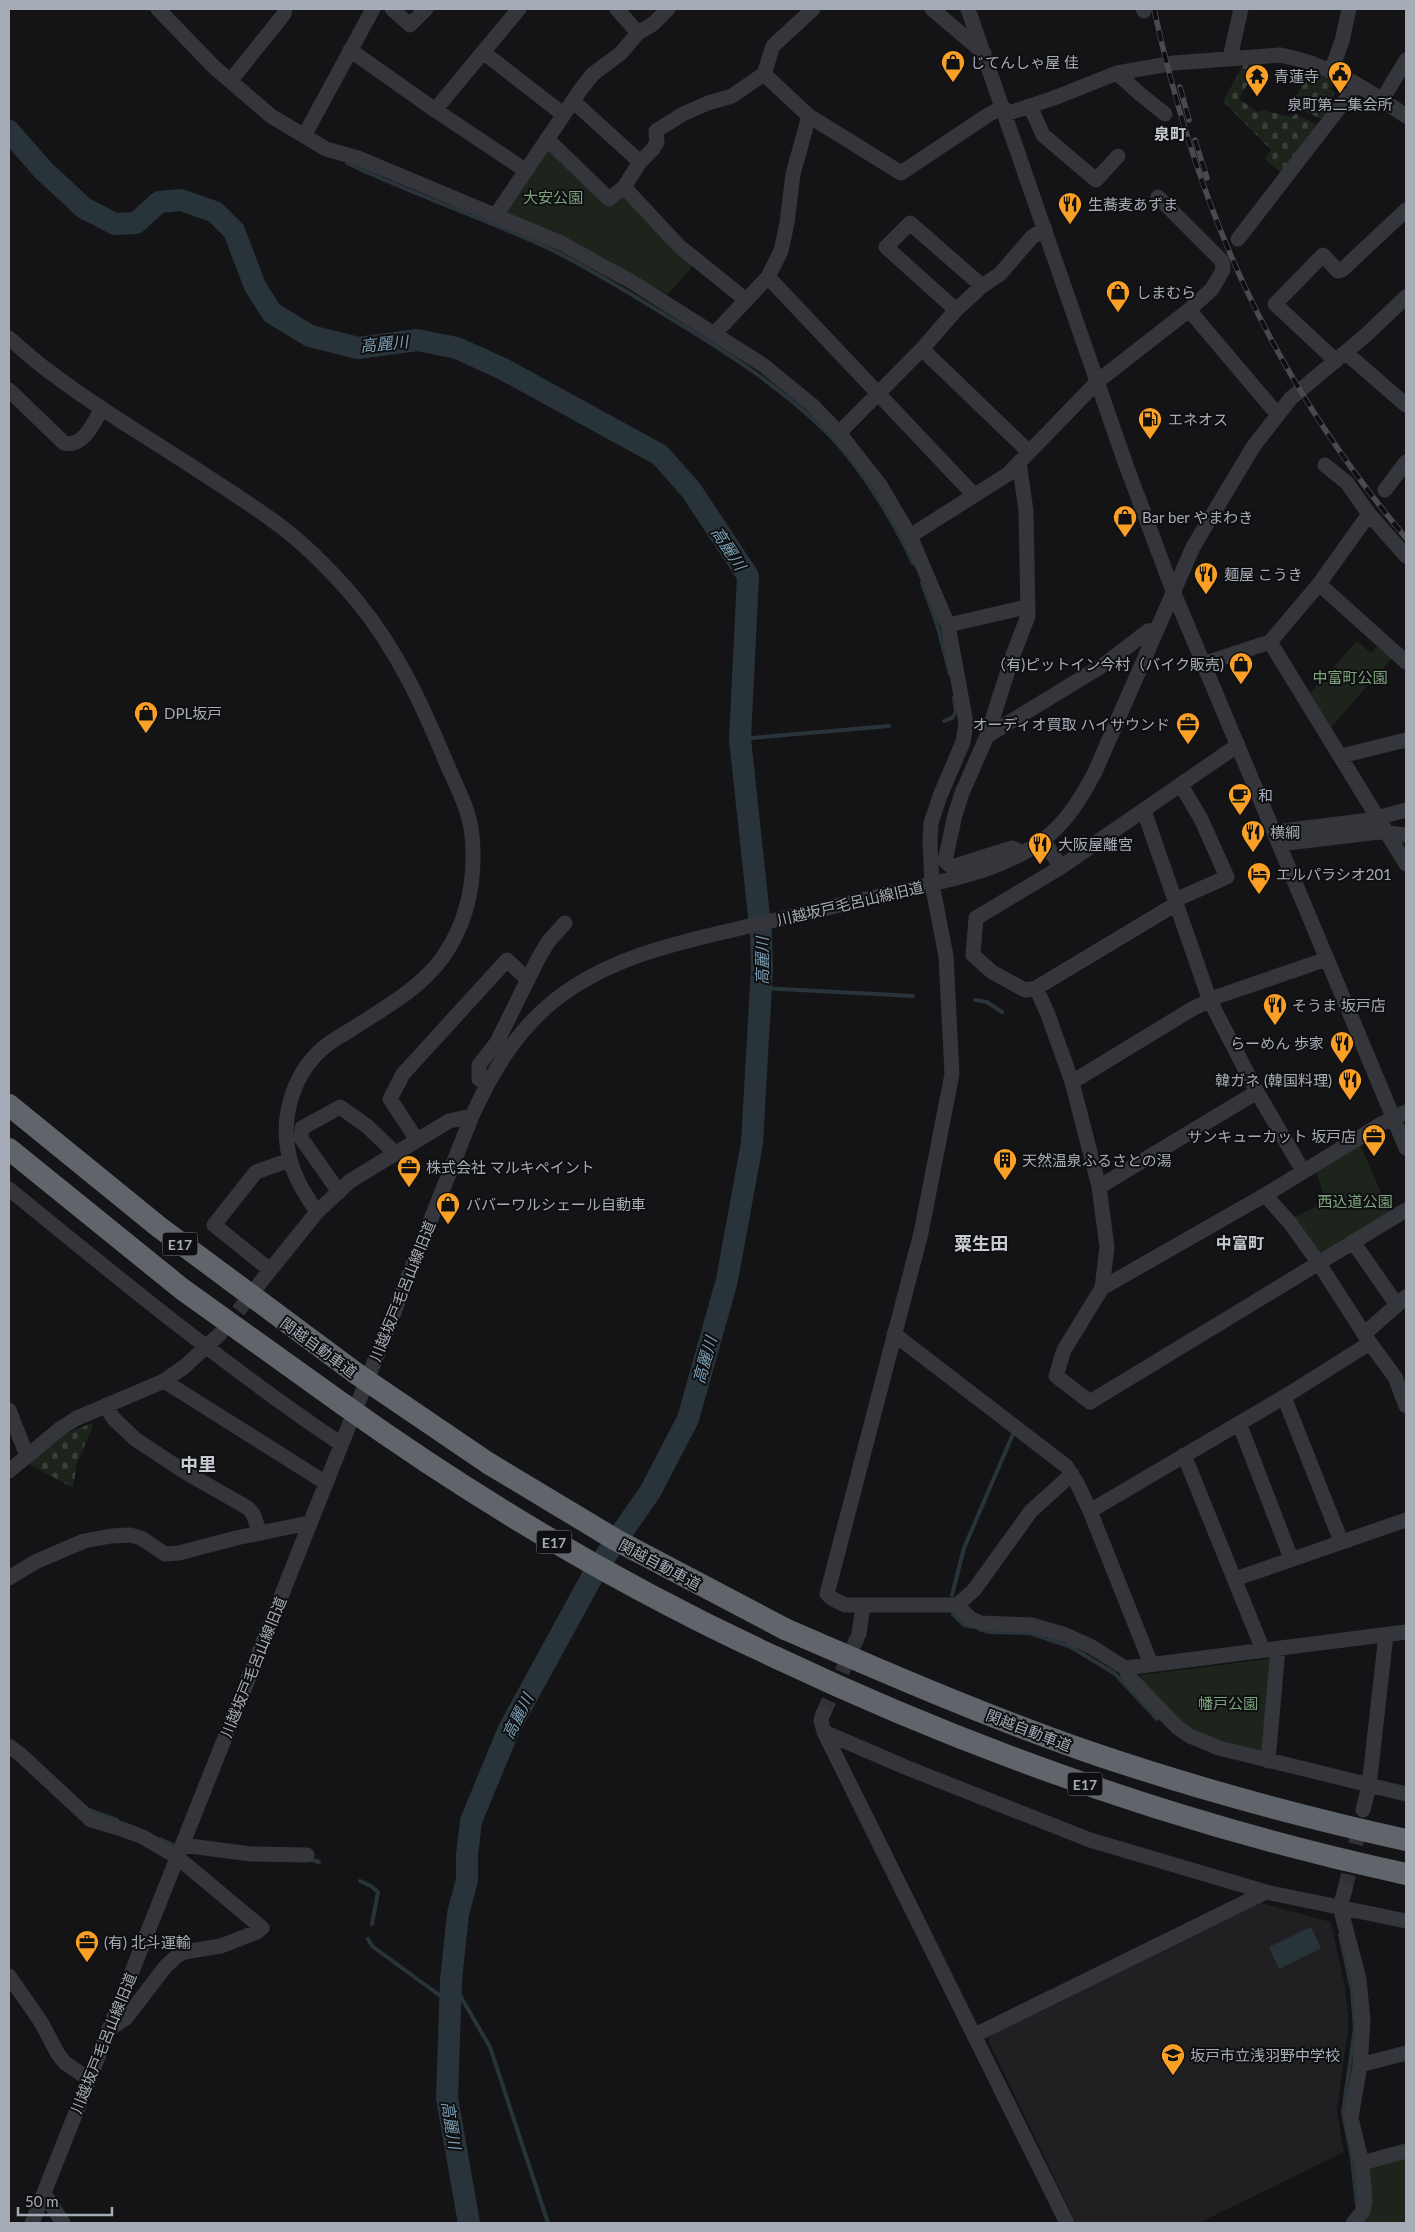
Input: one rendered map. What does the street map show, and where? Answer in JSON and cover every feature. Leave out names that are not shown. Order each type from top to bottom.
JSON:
[{"type":"highway","name":"関越自動車道","points":[[9,1105],[158,1228],[357,1374],[488,1463],[616,1540],[785,1629],[937,1695],[1086,1751],[1300,1815],[1406,1840]]},
{"type":"highway","name":"関越自動車道","points":[[9,1148],[182,1289],[397,1443],[556,1543],[704,1625],[864,1699],[921,1723],[1084,1783],[1279,1844],[1406,1874]]},
{"type":"highway","points":[[9,1160],[36,1180],[62,1193]]},
{"type":"street","points":[[158,9],[201,54],[271,116],[326,149],[358,158],[542,234],[591,258],[715,333],[763,365],[812,405],[839,433],[880,485],[910,536],[948,625],[966,723],[963,742],[940,796],[931,823],[927,885],[946,956],[952,1074],[920,1233],[827,1594],[845,1605],[957,1605],[971,1619],[981,1623],[1032,1626],[1066,1635],[1092,1647],[1125,1668],[1406,1632]]},
{"type":"street","points":[[230,80],[284,14],[285,9]]},
{"type":"street","points":[[304,136],[373,9]]},
{"type":"street","points":[[392,9],[410,25],[426,9]]},
{"type":"street","points":[[435,110],[519,9]]},
{"type":"street","points":[[617,9],[638,33]]},
{"type":"street","points":[[496,216],[546,139],[593,74],[621,53],[638,33],[653,24],[668,9]]},
{"type":"street","points":[[546,139],[609,199],[624,187],[640,162],[657,142],[656,131],[699,106],[732,96],[764,74],[773,46],[813,9]]},
{"type":"street","points":[[932,9],[985,54]]},
{"type":"street","points":[[968,9],[1126,465],[1173,591],[1327,959],[1400,1114],[1406,1148]]},
{"type":"street","points":[[1230,58],[1241,9]]},
{"type":"street","points":[[1332,71],[1342,41],[1348,9]]},
{"type":"street","points":[[350,50],[525,170]]},
{"type":"street","points":[[483,52],[564,115]]},
{"type":"street","points":[[764,74],[809,116],[900,173],[988,115],[1004,110],[1030,106],[1117,73],[1174,63],[1280,55],[1295,57],[1332,71],[1406,116]]},
{"type":"street","points":[[1382,100],[1406,60]]},
{"type":"street","points":[[1117,73],[1165,114]]},
{"type":"street","points":[[1238,239],[1356,85]]},
{"type":"street","points":[[573,101],[640,162]]},
{"type":"street","points":[[1030,106],[1043,135],[1096,180],[1118,156]]},
{"type":"street","points":[[715,333],[768,278],[781,252],[787,223],[793,174],[809,116]]},
{"type":"street","points":[[624,187],[679,246],[746,300]]},
{"type":"street","points":[[910,536],[1008,474],[1098,381],[1189,310],[1212,289],[1223,265],[1218,256],[1158,196]]},
{"type":"street","points":[[1406,210],[1342,270],[1338,271],[1322,255],[1275,304],[1341,357],[1406,405]]},
{"type":"street","points":[[956,310],[886,247],[910,222],[982,286]]},
{"type":"street","points":[[839,433],[922,350],[956,310],[982,286],[1000,274],[1032,237],[1045,229]]},
{"type":"street","points":[[768,278],[974,495]]},
{"type":"street","name":"川越坂戸毛呂山線旧道","points":[[32,2223],[472,1116],[487,1083],[511,1047],[537,1016],[555,1000],[608,968],[645,952],[927,885],[997,865],[1023,853],[1043,840],[1068,816],[1084,794],[1173,591],[1204,526],[1253,447],[1277,414],[1304,385],[1341,357],[1406,297]]},
{"type":"street","points":[[1189,310],[1277,414]]},
{"type":"street","points":[[9,338],[54,376],[269,518],[320,561],[357,602],[392,648],[422,702],[460,793],[472,832],[472,890],[454,938],[443,957],[409,992],[323,1047],[305,1068],[294,1090],[287,1111],[286,1125],[290,1160],[303,1192],[317,1212]]},
{"type":"street","points":[[922,350],[1024,457],[1028,586],[1026,606],[1028,616],[986,738],[962,793],[945,861],[952,868],[1012,848],[1023,853]]},
{"type":"street","points":[[9,390],[64,443],[78,442],[86,435],[102,408]]},
{"type":"street","points":[[1385,490],[1406,462]]},
{"type":"street","points":[[1325,465],[1347,483],[1369,514],[1406,556]]},
{"type":"street","points":[[1203,664],[1270,642],[1319,584],[1369,514]]},
{"type":"street","points":[[1319,584],[1406,662]]},
{"type":"street","points":[[948,625],[1026,606]]},
{"type":"street","points":[[963,742],[976,745],[1105,664],[1148,631],[1156,630]]},
{"type":"street","points":[[1270,642],[1406,864]]},
{"type":"street","points":[[1341,756],[1406,740]]},
{"type":"street","points":[[1181,785],[1201,819],[1227,877],[1175,902],[1036,988],[1025,990],[992,972],[973,955],[976,918],[1061,867],[1238,745]]},
{"type":"street","points":[[1276,838],[1378,818],[1406,810]]},
{"type":"street","points":[[1144,811],[1210,1001],[1257,1092],[1302,1171]]},
{"type":"street","points":[[1276,838],[1387,833],[1406,836]]},
{"type":"street","points":[[1043,840],[1061,867]]},
{"type":"street","points":[[487,1083],[479,1079],[479,1065],[497,1042],[548,942],[565,923]]},
{"type":"street","points":[[1072,1082],[1192,1009],[1219,996],[1327,959]]},
{"type":"street","points":[[417,1140],[390,1099],[403,1074],[507,960],[528,980]]},
{"type":"street","points":[[1036,988],[1047,1012],[1072,1082],[1098,1187],[1107,1247],[1102,1288],[1064,1350],[1056,1376],[1090,1402],[1406,1210]]},
{"type":"street","points":[[1098,1187],[1257,1092]]},
{"type":"street","points":[[339,1192],[301,1138],[302,1128],[340,1107],[367,1126],[395,1153]]},
{"type":"street","points":[[1102,1288],[1265,1195],[1302,1171],[1400,1114]]},
{"type":"street","points":[[260,1284],[317,1212],[350,1181],[449,1121],[472,1116]]},
{"type":"street","points":[[270,1270],[214,1225],[256,1172],[290,1160]]},
{"type":"street","points":[[9,1189],[206,1348],[274,1400],[341,1444]]},
{"type":"street","points":[[1265,1195],[1290,1223],[1318,1262],[1367,1339],[1395,1377],[1406,1406]]},
{"type":"street","points":[[1090,1511],[1284,1397],[1367,1339],[1402,1301],[1352,1242]]},
{"type":"street","points":[[9,1471],[61,1428],[77,1418],[164,1381],[184,1367],[220,1334]]},
{"type":"street","points":[[894,1334],[1058,1460],[1072,1474],[1090,1511],[1151,1664]]},
{"type":"street","points":[[164,1381],[326,1483]]},
{"type":"street","points":[[1284,1397],[1341,1541]]},
{"type":"street","points":[[106,1405],[113,1418],[135,1439],[185,1472],[248,1508],[253,1514],[260,1533]]},
{"type":"street","points":[[9,1410],[27,1456]]},
{"type":"street","points":[[1239,1423],[1291,1558]]},
{"type":"street","points":[[1184,1455],[1235,1578],[1270,1649],[1268,1761]]},
{"type":"street","points":[[957,1605],[974,1590],[1031,1511],[1072,1474]]},
{"type":"street","points":[[1235,1578],[1406,1520]]},
{"type":"street","points":[[9,1578],[35,1562],[84,1542],[111,1536],[130,1535],[141,1538],[165,1554],[179,1553],[260,1533],[309,1524]]},
{"type":"street","points":[[859,1634],[863,1606]]},
{"type":"street","points":[[1363,1810],[1369,1786],[1386,1634]]},
{"type":"street","points":[[1125,1668],[1129,1677],[1177,1727],[1190,1736],[1219,1748],[1406,1794]]},
{"type":"street","points":[[823,1714],[821,1720],[824,1732],[1067,2223]]},
{"type":"street","points":[[824,1732],[906,1767],[1090,1840],[1266,1892],[1406,1921]]},
{"type":"street","points":[[9,1746],[22,1755],[91,1820],[180,1850],[307,1855]]},
{"type":"street","points":[[108,2030],[126,2018],[166,1966],[177,1956],[184,1952],[221,1946],[257,1932],[262,1928],[180,1850]]},
{"type":"street","points":[[1345,1889],[1340,1908],[1359,1979],[1364,2020],[1360,2065],[1351,2118],[1362,2163],[1366,2201],[1363,2211],[1353,2223]]},
{"type":"street","points":[[975,2035],[1266,1892]]},
{"type":"street","points":[[9,1976],[41,2022],[58,2054],[66,2063],[89,2079]]},
{"type":"street","points":[[1360,2065],[1406,2053]]},
{"type":"street","points":[[1362,2163],[1406,2151]]},
{"type":"street","points":[[44,2193],[63,2223]]},
{"type":"shaded area","name":"坂戸市立浅羽野中学校","points":[[1261,1903],[1331,1922],[1345,1987],[1348,2014],[1348,2028],[1337,2111],[1344,2152],[1199,2223],[1076,2223],[988,2040],[990,2035]]},
{"type":"shaded area","points":[[1311,1927],[1321,1948],[1279,1969],[1269,1947]]},
{"type":"green space","points":[[1264,61],[1261,65],[1265,67],[1256,82],[1250,79],[1239,99],[1259,113],[1262,110],[1291,117],[1296,114],[1319,126],[1283,175],[1265,159],[1271,150],[1223,101],[1245,62]]},
{"type":"green space","points":[[1311,68],[1336,79],[1330,89],[1335,92],[1332,97],[1340,102],[1323,120],[1292,105]]},
{"type":"green space","name":"大安公園","points":[[551,147],[608,204],[623,193],[695,264],[667,295],[603,257],[509,213],[505,209]]},
{"type":"green space","name":"中富町公園","points":[[1357,641],[1371,653],[1378,645],[1392,658],[1331,727],[1310,693]]},
{"type":"green space","name":"西込道公園","points":[[1360,1144],[1390,1213],[1323,1253],[1317,1252],[1294,1217],[1326,1202],[1316,1171]]},
{"type":"green space","points":[[90,1424],[93,1425],[77,1463],[73,1488],[29,1464],[65,1434]]},
{"type":"green space","name":"幡戸公園","points":[[1271,1660],[1264,1750],[1261,1752],[1217,1739],[1186,1725],[1137,1681],[1140,1675]]},
{"type":"green space","points":[[1406,2157],[1406,2223],[1360,2223],[1367,2171],[1370,2166]]},
{"type":"waterway","name":"高麗川","points":[[9,131],[43,170],[84,208],[115,224],[136,223],[159,202],[181,200],[215,212],[234,231],[255,286],[272,313],[310,336],[358,348],[417,340],[457,348],[503,369],[660,455],[691,490],[748,576],[740,739],[761,935],[762,968],[752,1143],[727,1280],[688,1419],[650,1492],[597,1568],[509,1729],[471,1821],[467,1855],[467,1880],[458,1914],[451,1980],[447,2098],[469,2223]]},
{"type":"waterway","points":[[347,163],[562,255],[667,316],[766,381],[820,426],[860,472],[884,509],[913,563]]},
{"type":"waterway","points":[[922,583],[937,624],[950,674]]},
{"type":"waterway","points":[[944,721],[952,718],[956,712],[954,698]]},
{"type":"waterway","points":[[740,739],[889,726]]},
{"type":"waterway","points":[[761,988],[913,996]]},
{"type":"waterway","points":[[975,1000],[987,1002],[1002,1012]]},
{"type":"waterway","points":[[952,1595],[964,1548],[1013,1434]]},
{"type":"waterway","points":[[953,1614],[964,1625],[973,1627]]},
{"type":"waterway","points":[[979,1629],[989,1632],[1030,1633],[1071,1647],[1114,1673],[1157,1719]]},
{"type":"waterway","points":[[89,1810],[117,1820]]},
{"type":"waterway","points":[[160,1839],[177,1847]]},
{"type":"waterway","points":[[309,1859],[319,1862]]},
{"type":"waterway","points":[[360,1881],[378,1892],[372,1924]]},
{"type":"waterway","points":[[1340,1935],[1352,1990],[1355,2028],[1343,2112],[1352,2158],[1357,2206]]},
{"type":"waterway","points":[[368,1939],[372,1946],[450,2003]]},
{"type":"waterway","points":[[451,1980],[490,2047],[548,2223]]},
{"type":"tunnel","points":[[224,1329],[256,1288]]},
{"type":"tunnel","points":[[823,1714],[859,1634]]},
{"type":"tunnel","points":[[1345,1889],[1361,1821]]},
{"type":"railway","points":[[1154,9],[1172,83],[1193,155],[1218,223],[1246,290],[1279,354],[1316,416],[1359,478],[1406,538]]},
{"type":"railway","points":[[1180,87],[1189,120]]},
{"type":"railway","points":[[1195,140],[1207,178]]},
{"type":"place","name":"じてんしゃ屋 佳","points":[[953,83]]},
{"type":"place","name":"泉町第二集会所","points":[[1340,94]]},
{"type":"place","name":"青蓮寺","points":[[1257,97]]},
{"type":"place","name":"生蕎麦あずま","points":[[1070,225]]},
{"type":"place","name":"しまむら","points":[[1118,313]]},
{"type":"place","name":"エネオス","points":[[1150,440]]},
{"type":"place","name":"Bar ber やまわき","points":[[1125,538]]},
{"type":"place","name":"麺屋 こうき","points":[[1206,595]]},
{"type":"place","name":"（有)ピットイン今村（バイク販売)","points":[[1241,685]]},
{"type":"place","name":"DPL坂戸","points":[[146,734]]},
{"type":"place","name":"オーディオ買取 ハイサウンド","points":[[1188,745]]},
{"type":"place","name":"和","points":[[1240,816]]},
{"type":"place","name":"横綱","points":[[1253,853]]},
{"type":"place","name":"大阪屋離宮","points":[[1040,865]]},
{"type":"place","name":"エルパラシオ201","points":[[1259,895]]},
{"type":"place","name":"そうま 坂戸店","points":[[1275,1026]]},
{"type":"place","name":"らーめん 歩家","points":[[1342,1064]]},
{"type":"place","name":"韓ガネ (韓国料理)","points":[[1350,1101]]},
{"type":"place","name":"サンキューカット 坂戸店","points":[[1374,1157]]},
{"type":"place","name":"天然温泉ふるさとの湯","points":[[1005,1181]]},
{"type":"place","name":"株式会社 マルキペイント","points":[[409,1188]]},
{"type":"place","name":"ババーワルシェール自動車","points":[[448,1225]]},
{"type":"place","name":"(有) 北斗運輸","points":[[87,1963]]},
{"type":"place","name":"坂戸市立浅羽野中学校","points":[[1173,2076]]},
{"type":"district","name":"泉町","points":[[1170,133]]},
{"type":"district","name":"中富町","points":[[1240,1242]]},
{"type":"district","name":"粟生田","points":[[981,1243]]},
{"type":"district","name":"中里","points":[[198,1464]]}]
